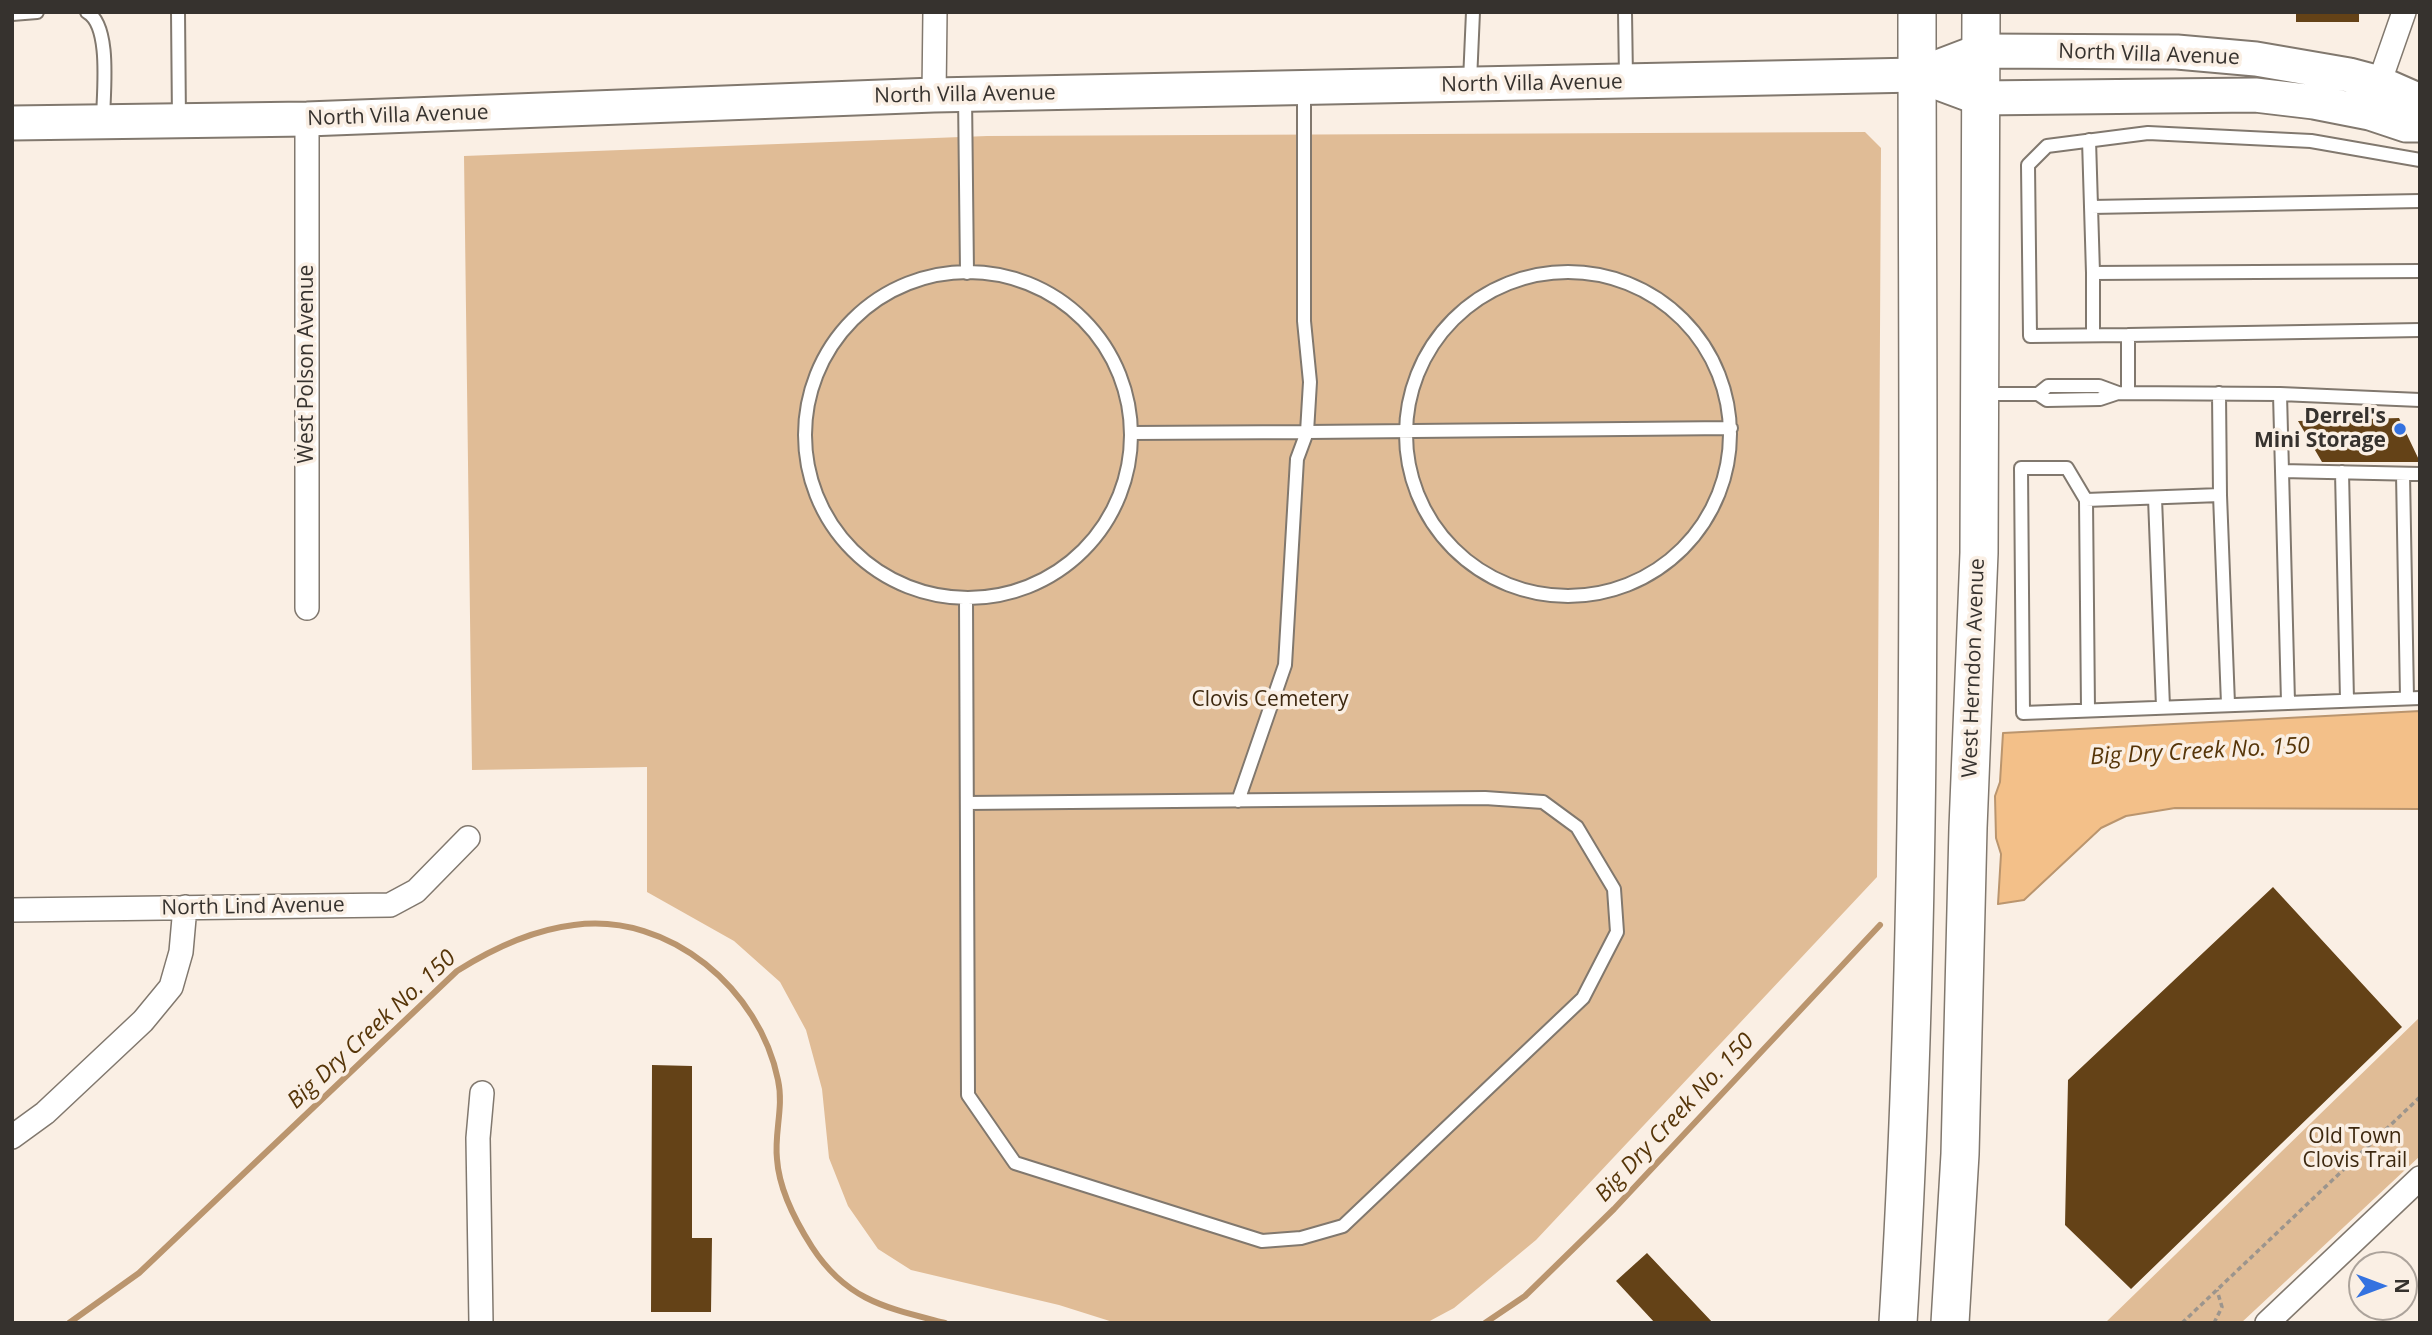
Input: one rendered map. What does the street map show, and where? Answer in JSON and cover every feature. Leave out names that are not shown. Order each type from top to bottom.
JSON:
[{"type":"main road","points":[[1899,1323],[1914,933],[1917,12]]},
{"type":"main road","name":"West Herndon Avenue","points":[[1950,1323],[1960,1154],[1968,828],[1979,553],[1981,12]]},
{"type":"main road","name":"North Villa Avenue","points":[[12,123],[307,119],[949,95],[1917,75],[1980,51],[2177,52],[2256,59],[2374,98],[2416,106]]},
{"type":"main road","name":"North Villa Avenue","points":[[1917,75],[1979,98],[2255,95],[2374,98]]},
{"type":"street","points":[[935,12],[949,95]]},
{"type":"street","points":[[2374,98],[2404,12]]},
{"type":"street","name":"West Polson Avenue","points":[[307,119],[307,608]]},
{"type":"street","name":"North Lind Avenue","points":[[12,910],[390,905],[416,891],[468,838]]},
{"type":"street","points":[[12,1137],[45,1113],[143,1021],[171,987],[181,952],[185,907]]},
{"type":"street","points":[[481,1323],[478,1138],[482,1093]]},
{"type":"street","points":[[2267,1323],[2420,1178]]},
{"type":"lane","points":[[12,14],[37,12]]},
{"type":"lane","points":[[87,12],[97,21],[103,46],[103,122]]},
{"type":"lane","points":[[178,12],[179,121]]},
{"type":"lane","points":[[1470,85],[1473,12]]},
{"type":"lane","points":[[1625,12],[1626,82]]},
{"type":"lane","points":[[1238,801],[1285,665],[1297,459],[1307,432],[1310,382],[1304,321],[1304,89]]},
{"type":"lane","points":[[949,95],[967,273]]},
{"type":"lane","points":[[2420,160],[2311,141],[2148,133],[2048,146],[2028,165],[2029,336],[2420,330]]},
{"type":"lane","points":[[2089,140],[2093,335]]},
{"type":"lane","points":[[2091,207],[2420,201]]},
{"type":"lane","points":[[1590,271],[1633,284],[1672,307],[1703,341],[1723,383],[1731,428],[1726,475],[1708,519],[1678,555],[1639,582],[1593,596],[1546,596],[1501,583],[1461,557],[1431,521],[1411,478],[1405,431],[1412,386],[1432,344],[1462,309],[1511,281],[1544,272],[1590,271]]},
{"type":"lane","points":[[2093,273],[2420,271]]},
{"type":"lane","points":[[967,273],[1002,275],[1043,290],[1079,315],[1107,349],[1120,379],[1131,433],[1125,482],[1120,493],[1104,526],[1071,563],[1028,588],[981,599],[932,595],[886,577],[848,546],[820,505],[806,458],[807,409],[820,366],[843,329],[876,300],[915,280],[967,273]]},
{"type":"lane","points":[[2123,393],[2128,335]]},
{"type":"lane","points":[[1980,394],[2038,394],[2048,400],[2100,399],[2123,393],[2280,394],[2420,400]]},
{"type":"lane","points":[[2219,393],[2228,704]]},
{"type":"lane","points":[[2280,394],[2288,702]]},
{"type":"lane","points":[[1131,433],[1731,428]]},
{"type":"lane","points":[[2088,710],[2086,500],[2067,468],[2021,468],[2023,713],[2413,698],[2403,474]]},
{"type":"lane","points":[[2282,471],[2420,474]]},
{"type":"lane","points":[[2342,472],[2347,700]]},
{"type":"lane","points":[[2086,500],[2220,495]]},
{"type":"lane","points":[[2155,498],[2163,707]]},
{"type":"lane","points":[[966,598],[968,1095],[1015,1163],[1262,1241],[1301,1238],[1343,1226],[1583,998],[1617,932],[1614,889],[1577,827],[1543,802],[1485,798],[967,803]]},
{"type":"path","points":[[2182,1323],[2420,1097]]},
{"type":"path","points":[[2214,1323],[2222,1307],[2217,1289]]},
{"type":"green space","name":"Clovis Cemetery","points":[[1865,132],[1881,148],[1877,877],[1536,1240],[1454,1308],[1426,1323],[1116,1323],[1059,1305],[911,1270],[878,1249],[848,1206],[829,1158],[822,1089],[806,1030],[780,982],[734,941],[647,892],[647,767],[472,770],[464,156],[987,136]]},
{"type":"green space","name":"Old Town Clovis Trail","points":[[2420,1017],[2420,1156],[2241,1323],[2105,1323]]},
{"type":"water","points":[[2420,711],[2420,809],[2175,808],[2126,816],[2101,828],[2024,900],[1998,904],[2001,854],[1996,838],[1995,796],[2000,782],[2003,733]]},
{"type":"building","points":[[2296,12],[2359,12],[2359,22],[2296,22]]},
{"type":"building","points":[[2399,418],[2420,462],[2322,462],[2298,421]]},
{"type":"building","points":[[2273,887],[2402,1027],[2131,1289],[2065,1225],[2068,1080]]},
{"type":"building","points":[[652,1065],[692,1066],[692,1238],[712,1238],[711,1312],[651,1312]]},
{"type":"building","points":[[1647,1253],[1713,1323],[1655,1323],[1616,1281]]},
{"type":"waterway","name":"Big Dry Creek No. 150","points":[[69,1323],[139,1273],[457,971],[498,948],[543,931],[574,925],[610,924],[644,931],[676,945],[705,964],[731,988],[752,1016],[768,1047],[780,1090],[776,1149],[781,1182],[800,1227],[825,1265],[839,1280],[870,1300],[945,1323]]},
{"type":"waterway","name":"Big Dry Creek No. 150","points":[[1485,1323],[1525,1296],[1614,1209],[1880,925]]},
{"type":"place","name":"Derrel's Mini Storage","points":[[2400,429]]}]
